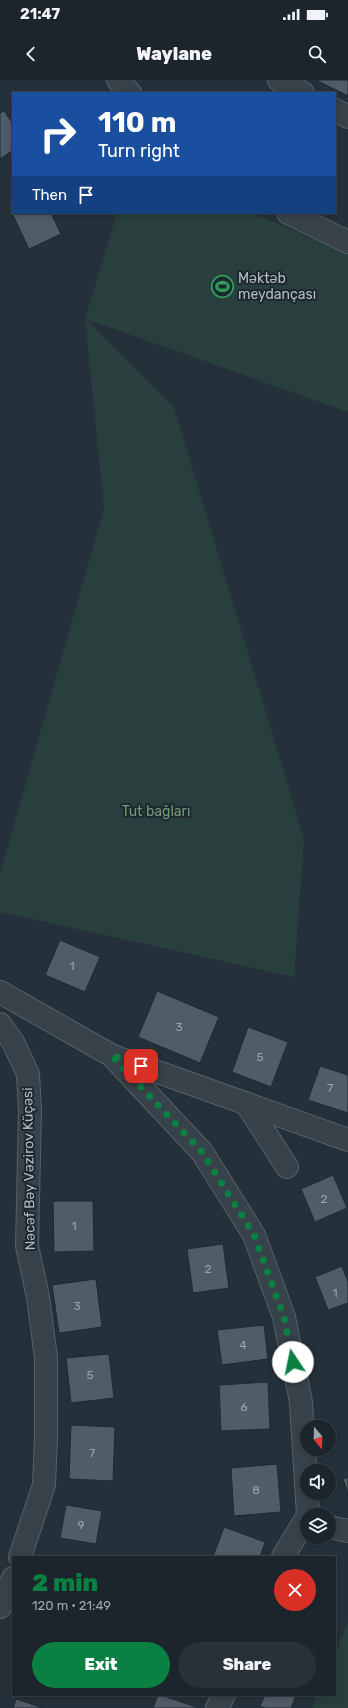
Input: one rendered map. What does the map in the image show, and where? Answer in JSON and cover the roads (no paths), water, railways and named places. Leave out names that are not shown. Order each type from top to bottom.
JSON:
[{"type":"street","points":[[118,80],[129,92]]},
{"type":"street","points":[[279,80],[301,92]]},
{"type":"street","points":[[336,111],[348,117]]},
{"type":"street","points":[[290,214],[348,242]]},
{"type":"street","points":[[0,992],[111,1055],[348,1140]]},
{"type":"street","name":"Nəcəf Bəy Vəzirov Küçəsi","points":[[0,1024],[13,1042],[28,1074],[30,1111],[28,1246],[38,1297],[46,1358],[46,1439],[44,1485],[20,1556]]},
{"type":"street","points":[[111,1055],[202,1152],[254,1235],[284,1317],[301,1402],[308,1508]]},
{"type":"street","points":[[246,1103],[287,1167]]},
{"type":"street","points":[[336,1528],[348,1531]]},
{"type":"street","points":[[284,1556],[300,1529]]},
{"type":"street","points":[[0,1607],[12,1580]]},
{"type":"street","points":[[217,1708],[223,1696]]},
{"type":"place","name":"Məktəb meydançası","points":[[222,286]]},
{"type":"park label","name":"Tut bağları","points":[[156,811]]}]
